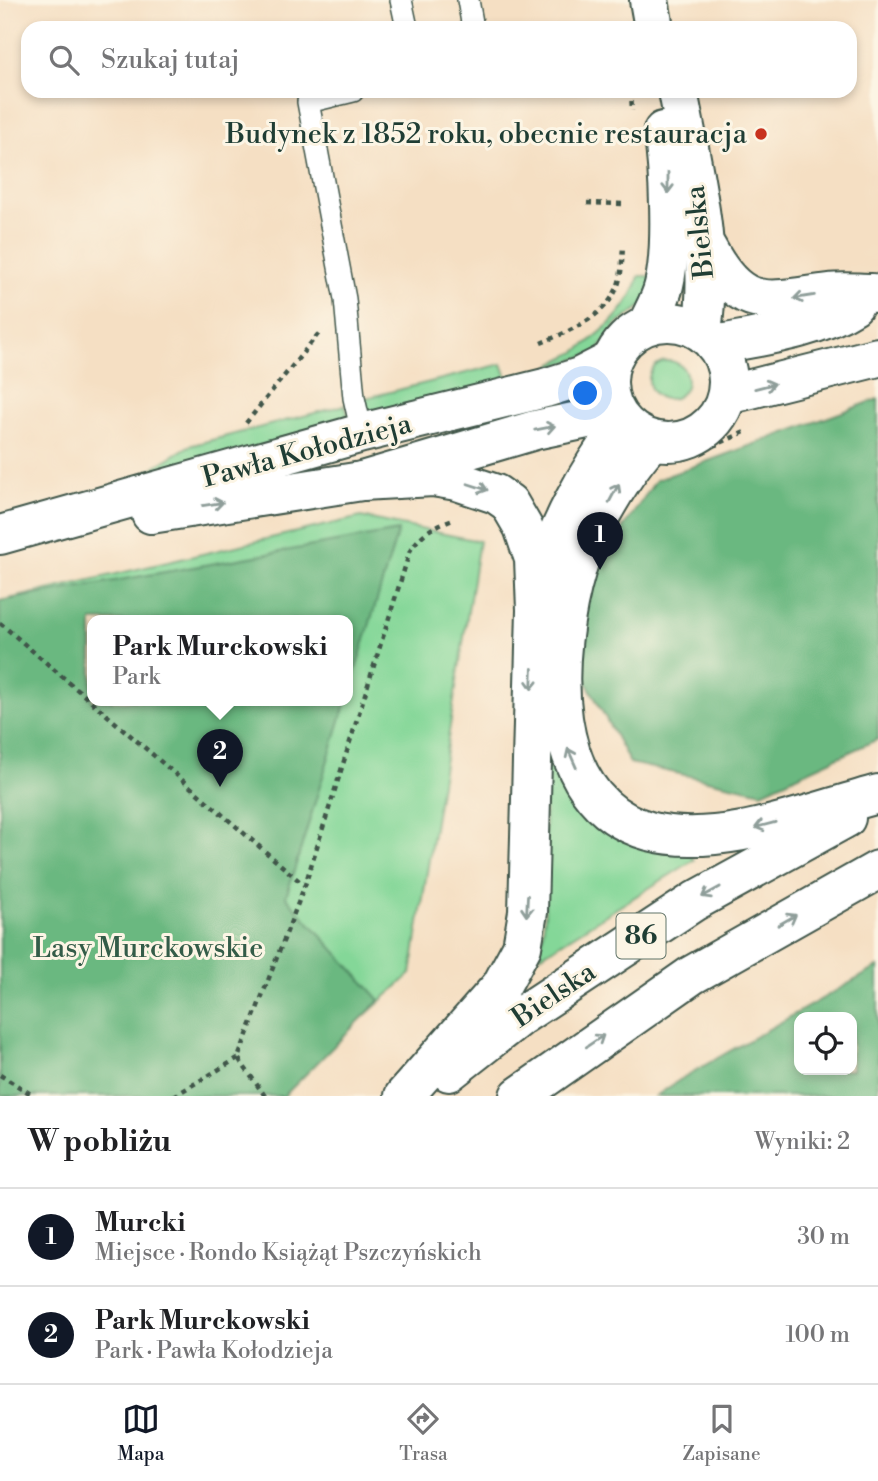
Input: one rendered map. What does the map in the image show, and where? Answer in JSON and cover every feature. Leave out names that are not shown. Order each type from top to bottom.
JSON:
[{"type":"main road","points":[[649,0],[653,21]]},
{"type":"main road","name":"Bielska","points":[[647,325],[660,298],[667,270],[668,162],[657,98]]},
{"type":"main road","name":"Bielska","points":[[679,98],[707,248],[709,338]]},
{"type":"main road","points":[[707,248],[732,284],[754,298],[778,301],[832,292],[875,292]]},
{"type":"main road","points":[[709,338],[726,369],[727,395],[720,413],[707,428],[681,440],[643,435],[609,397],[607,379],[611,361],[619,346],[631,333],[647,325],[676,322],[709,338],[782,331],[839,314],[875,292]]},
{"type":"main road","points":[[727,395],[878,357]]},
{"type":"main road","name":"Pawła Kołodzieja","points":[[0,536],[362,433],[419,421],[580,377],[611,361]]},
{"type":"main road","name":"Pawła Kołodzieja","points":[[0,536],[362,481],[535,430],[643,435]]},
{"type":"main road","points":[[536,610],[554,538],[587,472],[643,435]]},
{"type":"main road","points":[[643,435],[577,566],[560,666],[566,743],[579,774],[600,803],[624,821],[649,831],[680,836],[707,836],[751,828],[878,794]]},
{"type":"main road","points":[[362,481],[433,477],[496,494],[509,503],[523,527],[534,559],[536,610],[528,912],[522,947],[502,986],[404,1096]]},
{"type":"main road","name":"Bielska","points":[[419,1096],[519,1017],[695,901],[878,800]]},
{"type":"main road","name":"86","points":[[519,1096],[692,975],[878,870]]},
{"type":"lane","points":[[401,0],[406,21]]},
{"type":"lane","points":[[468,0],[472,21]]},
{"type":"lane","points":[[324,98],[308,102],[345,299],[354,398],[362,433]]},
{"type":"path","points":[[587,203],[624,204]]},
{"type":"path","points":[[541,343],[581,326],[599,310],[618,286],[623,247]]},
{"type":"path","points":[[246,424],[345,299]]},
{"type":"path","points":[[643,435],[748,430]]},
{"type":"path","points":[[174,1096],[239,1058],[305,885],[410,551],[418,538],[436,525],[463,516]]},
{"type":"path","points":[[0,623],[87,698]]},
{"type":"path","points":[[97,706],[305,885]]},
{"type":"path","points":[[239,1058],[265,1096]]},
{"type":"path","points":[[0,1075],[34,1096]]},
{"type":"green space","points":[[639,276],[656,276],[642,306],[616,325],[597,352],[549,368],[577,351],[606,327],[630,298]]},
{"type":"green space","points":[[668,361],[682,366],[687,380],[682,394],[668,399],[654,394],[649,380],[654,366]]},
{"type":"green space","points":[[502,364],[511,388],[364,413],[362,399]]},
{"type":"green space","points":[[878,399],[878,739],[762,792],[630,763],[575,661],[593,572],[656,480]]},
{"type":"green space","points":[[345,405],[348,415],[340,428],[146,472],[189,446]]},
{"type":"green space","name":"Lasy Murckowskie","points":[[361,517],[479,541],[411,974],[275,1096],[0,1096],[0,601]]},
{"type":"green space","name":"Lasy Murckowskie","points":[[398,531],[353,679],[353,615],[87,615],[87,706],[344,706],[286,897],[380,1000],[284,1096],[0,1096],[0,601]]},
{"type":"green space","points":[[559,767],[570,790],[595,822],[626,840],[690,854],[694,860],[540,956],[545,915],[545,769]]},
{"type":"green space","points":[[878,967],[878,1096],[656,1096],[684,1077],[794,1015],[794,1075],[857,1075],[857,1012],[799,1012]]},
{"type":"place","name":"Budynek z 1852 roku, obecnie restauracja","points":[[761,134]]},
{"type":"place","name":"Murcki","points":[[600,570]]},
{"type":"place","name":"Park Murckowski","points":[[220,787]]}]
